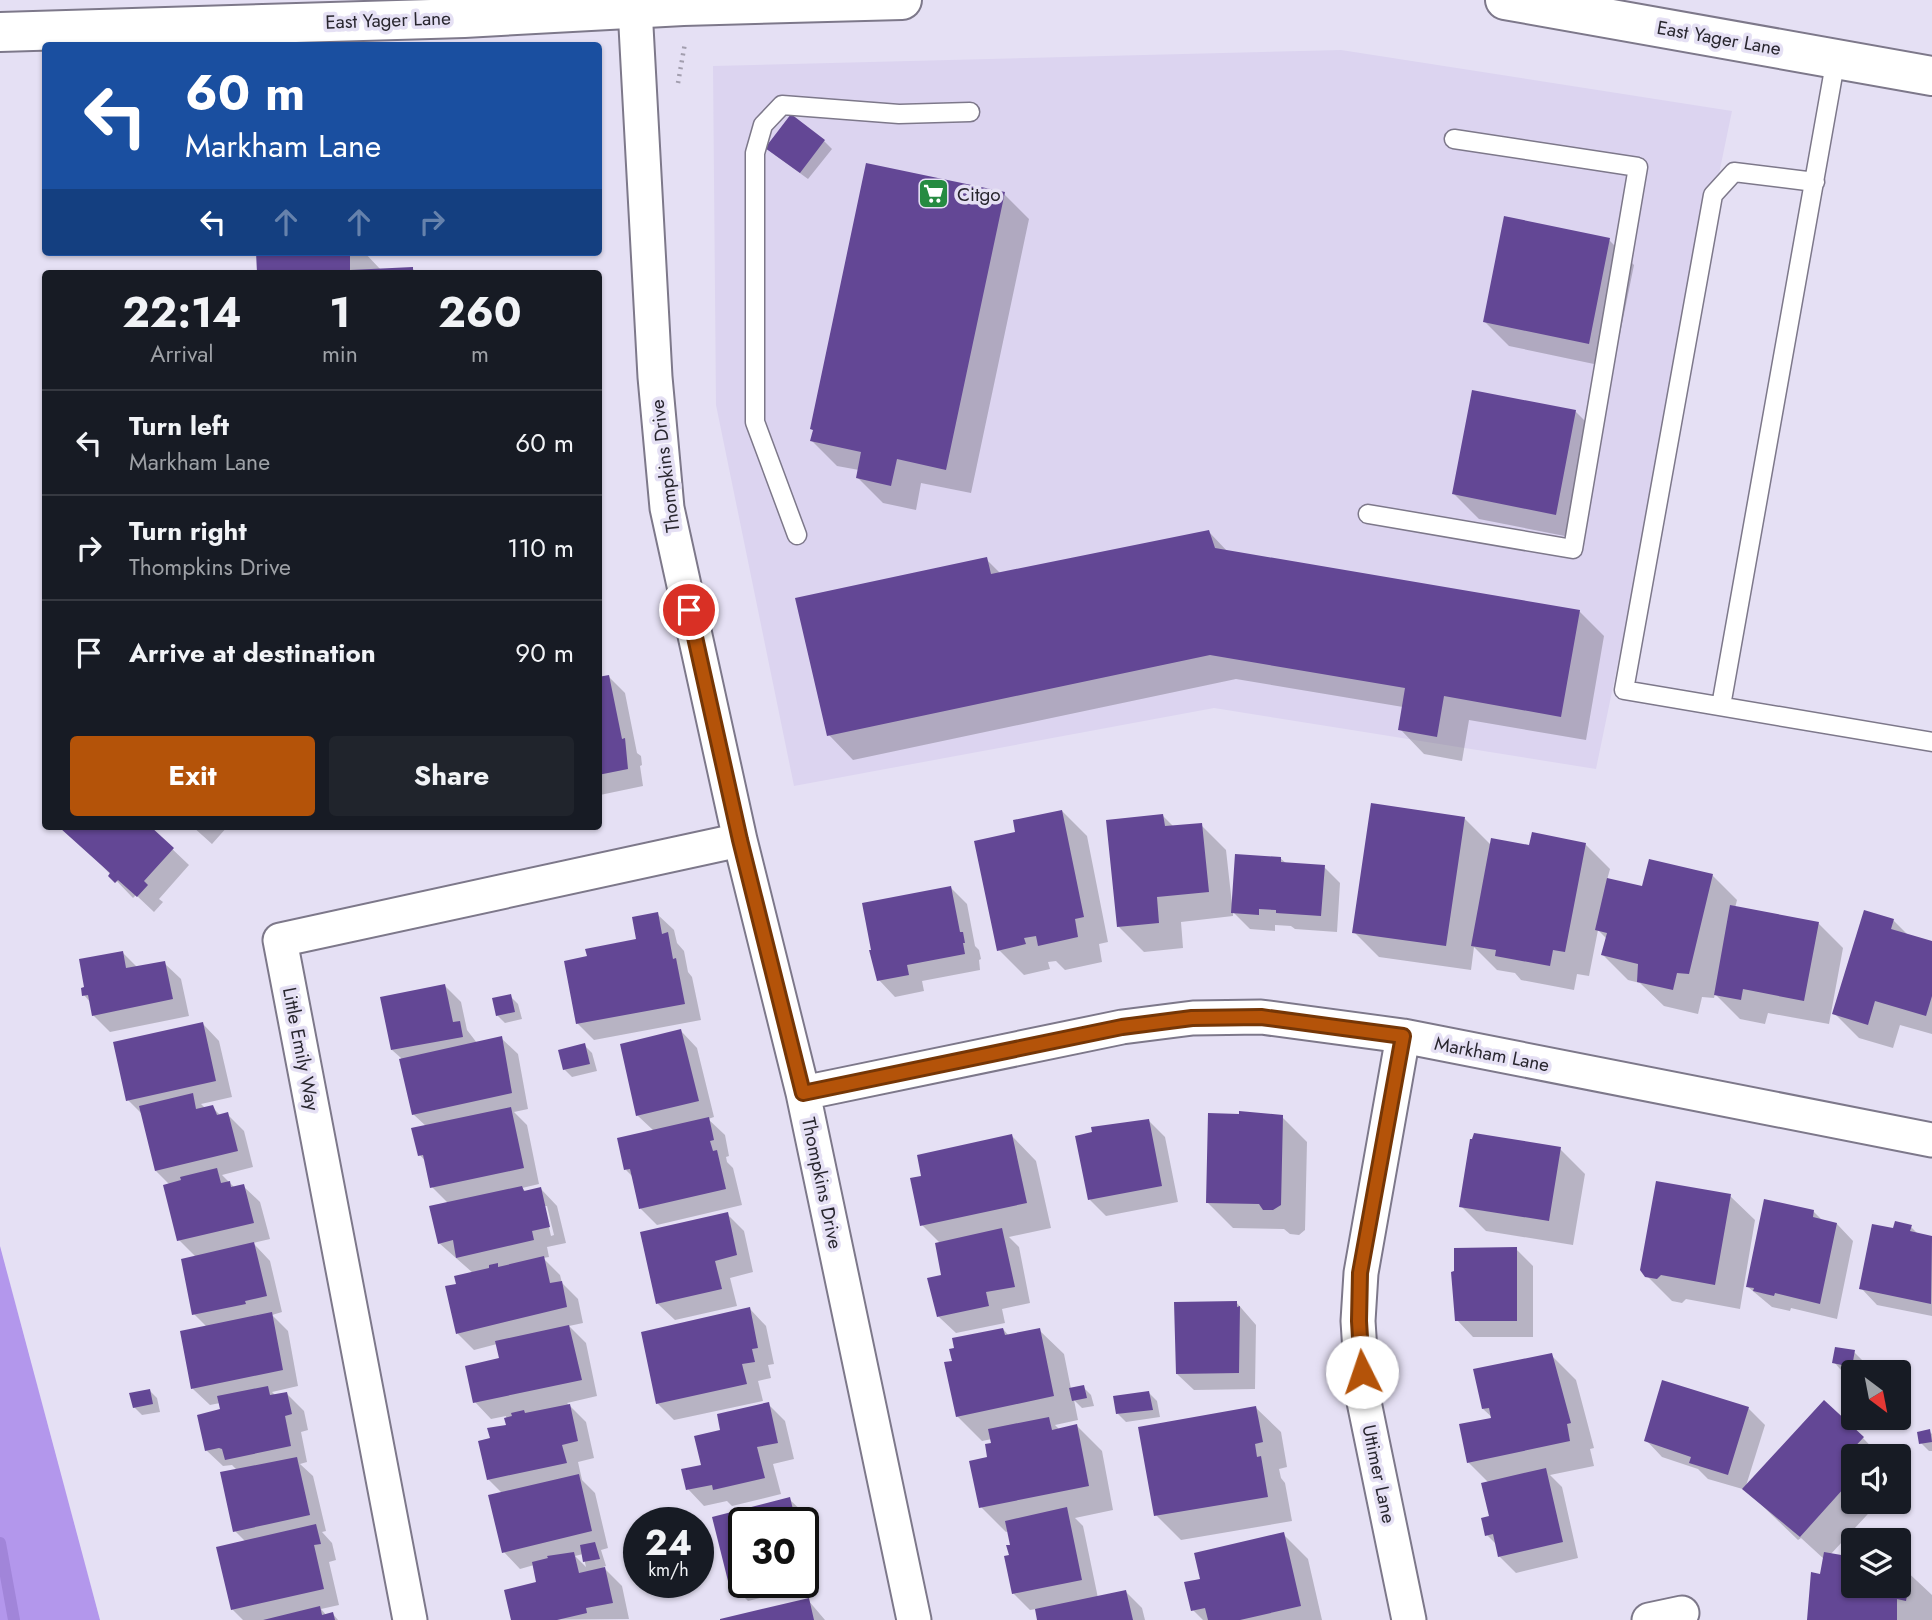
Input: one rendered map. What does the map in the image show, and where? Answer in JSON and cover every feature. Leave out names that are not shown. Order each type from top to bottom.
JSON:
[{"type":"street","name":"East Yager Lane","points":[[0,32],[464,18],[635,4],[902,0]]},
{"type":"street","name":"East Yager Lane","points":[[1505,0],[1932,76]]},
{"type":"street","name":"Thompkins Drive","points":[[635,4],[655,377],[667,508],[740,840],[803,1093],[914,1620]]},
{"type":"street","name":"Little Emily Way","points":[[410,1620],[280,940],[740,840]]},
{"type":"street","name":"Markham Lane","points":[[803,1093],[1122,1027],[1192,1018],[1261,1017],[1403,1036],[1932,1140]]},
{"type":"street","name":"Uttimer Lane","points":[[1403,1036],[1360,1273],[1359,1321],[1363,1397],[1409,1620]]},
{"type":"street","points":[[1649,1620],[1682,1613]]},
{"type":"lane","points":[[1721,706],[1836,58]]},
{"type":"lane","points":[[797,535],[755,422],[755,153],[763,125],[782,105],[900,114],[970,112]]},
{"type":"lane","points":[[1368,514],[1573,549],[1638,167],[1454,139]]},
{"type":"lane","points":[[1815,182],[1734,172],[1713,195],[1625,690],[1932,742]]},
{"type":"path","points":[[677,93],[685,38]]},
{"type":"shaded area","points":[[1341,50],[1732,111],[1596,769],[1214,708],[794,786],[716,405],[713,66]]},
{"type":"shaded area","points":[[0,1246],[100,1620],[0,1620]]},
{"type":"building","points":[[791,114],[825,140],[800,173],[765,148]]},
{"type":"building","points":[[866,163],[1005,192],[946,470],[897,459],[891,486],[856,478],[861,452],[810,441],[813,430],[810,429]]},
{"type":"building","points":[[1504,216],[1610,238],[1589,344],[1483,322]]},
{"type":"building","points":[[256,256],[350,256],[350,270],[257,270]]},
{"type":"building","points":[[413,267],[413,270],[350,270]]},
{"type":"building","points":[[1472,390],[1576,410],[1556,515],[1452,494]]},
{"type":"building","points":[[1209,530],[1215,548],[1580,610],[1561,717],[1444,696],[1437,737],[1398,730],[1405,688],[1210,655],[827,736],[795,598],[987,557],[991,574]]},
{"type":"building","points":[[609,675],[622,739],[625,738],[628,769],[602,774],[602,676]]},
{"type":"building","points":[[1371,803],[1465,817],[1446,946],[1352,933]]},
{"type":"building","points":[[1062,810],[1084,917],[1075,919],[1078,937],[1038,946],[1036,936],[1024,938],[1026,944],[997,951],[974,841],[1015,832],[1013,820]]},
{"type":"building","points":[[1163,814],[1165,826],[1202,823],[1209,892],[1157,897],[1159,923],[1117,927],[1106,820]]},
{"type":"building","points":[[62,830],[154,830],[174,848],[144,881],[148,885],[137,897],[118,880],[115,883],[108,876],[110,873]]},
{"type":"building","points":[[1532,832],[1586,843],[1565,952],[1553,950],[1550,966],[1495,956],[1496,950],[1471,946],[1491,838],[1529,845]]},
{"type":"building","points":[[1235,854],[1281,857],[1281,862],[1325,865],[1321,916],[1259,909],[1259,915],[1231,913]]},
{"type":"building","points":[[1649,859],[1713,874],[1689,974],[1677,973],[1673,990],[1637,982],[1638,964],[1601,955],[1607,933],[1595,930],[1607,878],[1642,886]]},
{"type":"building","points":[[951,886],[960,932],[963,932],[965,954],[907,965],[909,975],[877,981],[862,903]]},
{"type":"building","points":[[1730,905],[1819,922],[1804,1001],[1743,989],[1741,1000],[1714,995]]},
{"type":"building","points":[[1864,910],[1894,919],[1891,929],[1932,941],[1932,996],[1926,1016],[1875,1001],[1868,1025],[1832,1014]]},
{"type":"building","points":[[658,912],[662,934],[668,932],[673,959],[676,958],[685,1004],[576,1024],[564,961],[587,956],[585,949],[636,939],[632,917]]},
{"type":"building","points":[[123,951],[126,968],[165,961],[173,999],[92,1016],[88,995],[82,996],[81,988],[84,987],[79,959]]},
{"type":"building","points":[[445,984],[453,1022],[460,1021],[463,1037],[391,1050],[380,997]]},
{"type":"building","points":[[511,994],[515,1012],[496,1016],[492,998]]},
{"type":"building","points":[[203,1022],[216,1081],[126,1101],[113,1042]]},
{"type":"building","points":[[681,1029],[699,1101],[636,1116],[620,1044]]},
{"type":"building","points":[[502,1036],[512,1093],[412,1115],[399,1059]]},
{"type":"building","points":[[585,1043],[590,1064],[563,1070],[558,1050]]},
{"type":"building","points":[[193,1093],[196,1109],[213,1105],[217,1115],[228,1112],[238,1151],[155,1171],[139,1106]]},
{"type":"building","points":[[511,1107],[524,1168],[430,1188],[423,1155],[418,1156],[411,1128]]},
{"type":"building","points":[[1239,1111],[1283,1115],[1281,1205],[1273,1210],[1263,1210],[1259,1204],[1206,1203],[1208,1113],[1239,1114]]},
{"type":"building","points":[[709,1117],[714,1140],[710,1141],[713,1151],[717,1150],[726,1189],[639,1209],[630,1169],[624,1170],[617,1138]]},
{"type":"building","points":[[1149,1119],[1162,1186],[1088,1200],[1075,1136],[1092,1132],[1091,1127]]},
{"type":"building","points":[[1474,1133],[1561,1147],[1549,1221],[1459,1207],[1470,1139]]},
{"type":"building","points":[[1012,1134],[1027,1203],[920,1226],[910,1178],[921,1176],[917,1155]]},
{"type":"building","points":[[217,1168],[221,1183],[230,1181],[231,1187],[244,1184],[254,1223],[177,1241],[163,1185],[181,1180],[180,1177]]},
{"type":"building","points":[[1656,1181],[1731,1194],[1715,1285],[1661,1275],[1657,1279],[1645,1277],[1640,1270]]},
{"type":"building","points":[[522,1186],[524,1191],[541,1187],[550,1227],[532,1231],[534,1240],[456,1258],[453,1240],[438,1244],[429,1206]]},
{"type":"building","points":[[1764,1199],[1814,1210],[1813,1217],[1837,1223],[1820,1304],[1775,1293],[1774,1296],[1746,1287]]},
{"type":"building","points":[[728,1212],[737,1255],[715,1261],[722,1289],[656,1304],[640,1232]]},
{"type":"building","points":[[1895,1221],[1912,1225],[1910,1231],[1932,1236],[1931,1304],[1859,1289],[1872,1224],[1893,1228]]},
{"type":"building","points":[[1002,1228],[1015,1287],[986,1292],[989,1306],[937,1317],[927,1278],[941,1275],[935,1243]]},
{"type":"building","points":[[254,1242],[267,1296],[245,1301],[246,1304],[192,1315],[181,1259]]},
{"type":"building","points":[[1517,1247],[1517,1321],[1455,1321],[1451,1272],[1454,1271],[1454,1248]]},
{"type":"building","points":[[544,1256],[550,1283],[562,1281],[567,1307],[456,1334],[445,1286],[456,1284],[454,1276],[489,1268],[489,1265],[498,1263],[498,1267]]},
{"type":"building","points":[[1237,1301],[1237,1307],[1240,1306],[1239,1373],[1176,1374],[1174,1302]]},
{"type":"building","points":[[750,1307],[758,1348],[752,1349],[755,1362],[742,1364],[747,1384],[656,1404],[641,1332]]},
{"type":"building","points":[[272,1312],[283,1370],[191,1389],[180,1331]]},
{"type":"building","points":[[569,1325],[582,1380],[473,1403],[465,1366],[499,1358],[495,1341]]},
{"type":"building","points":[[1003,1328],[1005,1335],[1040,1328],[1054,1396],[956,1417],[944,1362],[952,1361],[949,1349],[954,1348],[952,1338]]},
{"type":"building","points":[[1835,1347],[1855,1350],[1853,1360],[1841,1360],[1841,1365],[1832,1363]]},
{"type":"building","points":[[1552,1353],[1571,1423],[1567,1424],[1570,1441],[1467,1463],[1459,1424],[1491,1418],[1489,1408],[1482,1409],[1473,1369]]},
{"type":"building","points":[[1662,1380],[1749,1407],[1728,1475],[1689,1463],[1691,1457],[1644,1441]]},
{"type":"building","points":[[1084,1385],[1087,1398],[1072,1401],[1069,1388]]},
{"type":"building","points":[[268,1386],[270,1395],[287,1392],[292,1414],[285,1416],[291,1446],[225,1460],[222,1449],[205,1451],[197,1415],[220,1409],[217,1396]]},
{"type":"building","points":[[150,1389],[153,1404],[133,1408],[129,1393]]},
{"type":"building","points":[[1149,1391],[1153,1410],[1116,1414],[1113,1396]]},
{"type":"building","points":[[1824,1400],[1841,1416],[1841,1430],[1856,1430],[1864,1437],[1857,1444],[1841,1444],[1841,1491],[1800,1537],[1742,1489]]},
{"type":"building","points":[[769,1402],[778,1443],[757,1447],[765,1478],[713,1490],[712,1485],[686,1490],[681,1469],[701,1465],[694,1436],[720,1430],[717,1414]]},
{"type":"building","points":[[570,1404],[578,1441],[562,1445],[567,1463],[487,1480],[478,1441],[490,1438],[487,1428],[506,1425],[504,1418],[512,1416],[511,1413],[524,1410],[525,1413]]},
{"type":"building","points":[[1256,1406],[1263,1442],[1255,1444],[1257,1457],[1261,1456],[1268,1497],[1154,1516],[1138,1427]]},
{"type":"building","points":[[1049,1417],[1052,1430],[1077,1424],[1089,1486],[979,1508],[969,1461],[987,1457],[985,1444],[991,1443],[988,1429]]},
{"type":"building","points":[[1930,1429],[1932,1442],[1919,1444],[1917,1432]]},
{"type":"building","points":[[297,1457],[310,1515],[233,1532],[220,1472]]},
{"type":"building","points":[[1546,1468],[1563,1542],[1498,1557],[1493,1534],[1485,1536],[1481,1518],[1489,1516],[1481,1483]]},
{"type":"building","points":[[579,1474],[592,1531],[502,1553],[488,1495]]},
{"type":"building","points":[[790,1497],[792,1507],[751,1507]]},
{"type":"building","points":[[1067,1507],[1082,1580],[1012,1594],[1004,1556],[1009,1555],[1006,1545],[1010,1545],[1005,1521]]},
{"type":"building","points":[[728,1513],[728,1581],[714,1525],[714,1516]]},
{"type":"building","points":[[316,1524],[321,1544],[314,1545],[324,1589],[231,1610],[216,1547]]},
{"type":"building","points":[[1284,1532],[1301,1606],[1240,1620],[1208,1620],[1205,1608],[1191,1611],[1184,1582],[1200,1579],[1194,1553]]},
{"type":"building","points":[[595,1542],[600,1559],[583,1562],[580,1545]]},
{"type":"building","points":[[574,1552],[579,1573],[605,1567],[613,1603],[586,1608],[587,1613],[557,1620],[511,1620],[504,1590],[536,1582],[532,1562],[548,1558],[547,1556]]},
{"type":"building","points":[[1824,1552],[1841,1555],[1841,1598],[1906,1598],[1906,1601],[1897,1599],[1897,1620],[1807,1620],[1811,1572],[1820,1574]]},
{"type":"building","points":[[1126,1590],[1133,1620],[1037,1620],[1035,1609]]},
{"type":"building","points":[[809,1598],[814,1620],[720,1620]]},
{"type":"building","points":[[320,1606],[322,1615],[333,1612],[335,1620],[263,1620]]},
{"type":"waterway","points":[[0,1543],[14,1620]]},
{"type":"place","name":"Citgo","points":[[934,194]]},
{"type":"route","points":[[689,610],[740,840],[803,1093],[1122,1027],[1192,1018],[1261,1017],[1403,1036],[1360,1273],[1362,1372]]}]
